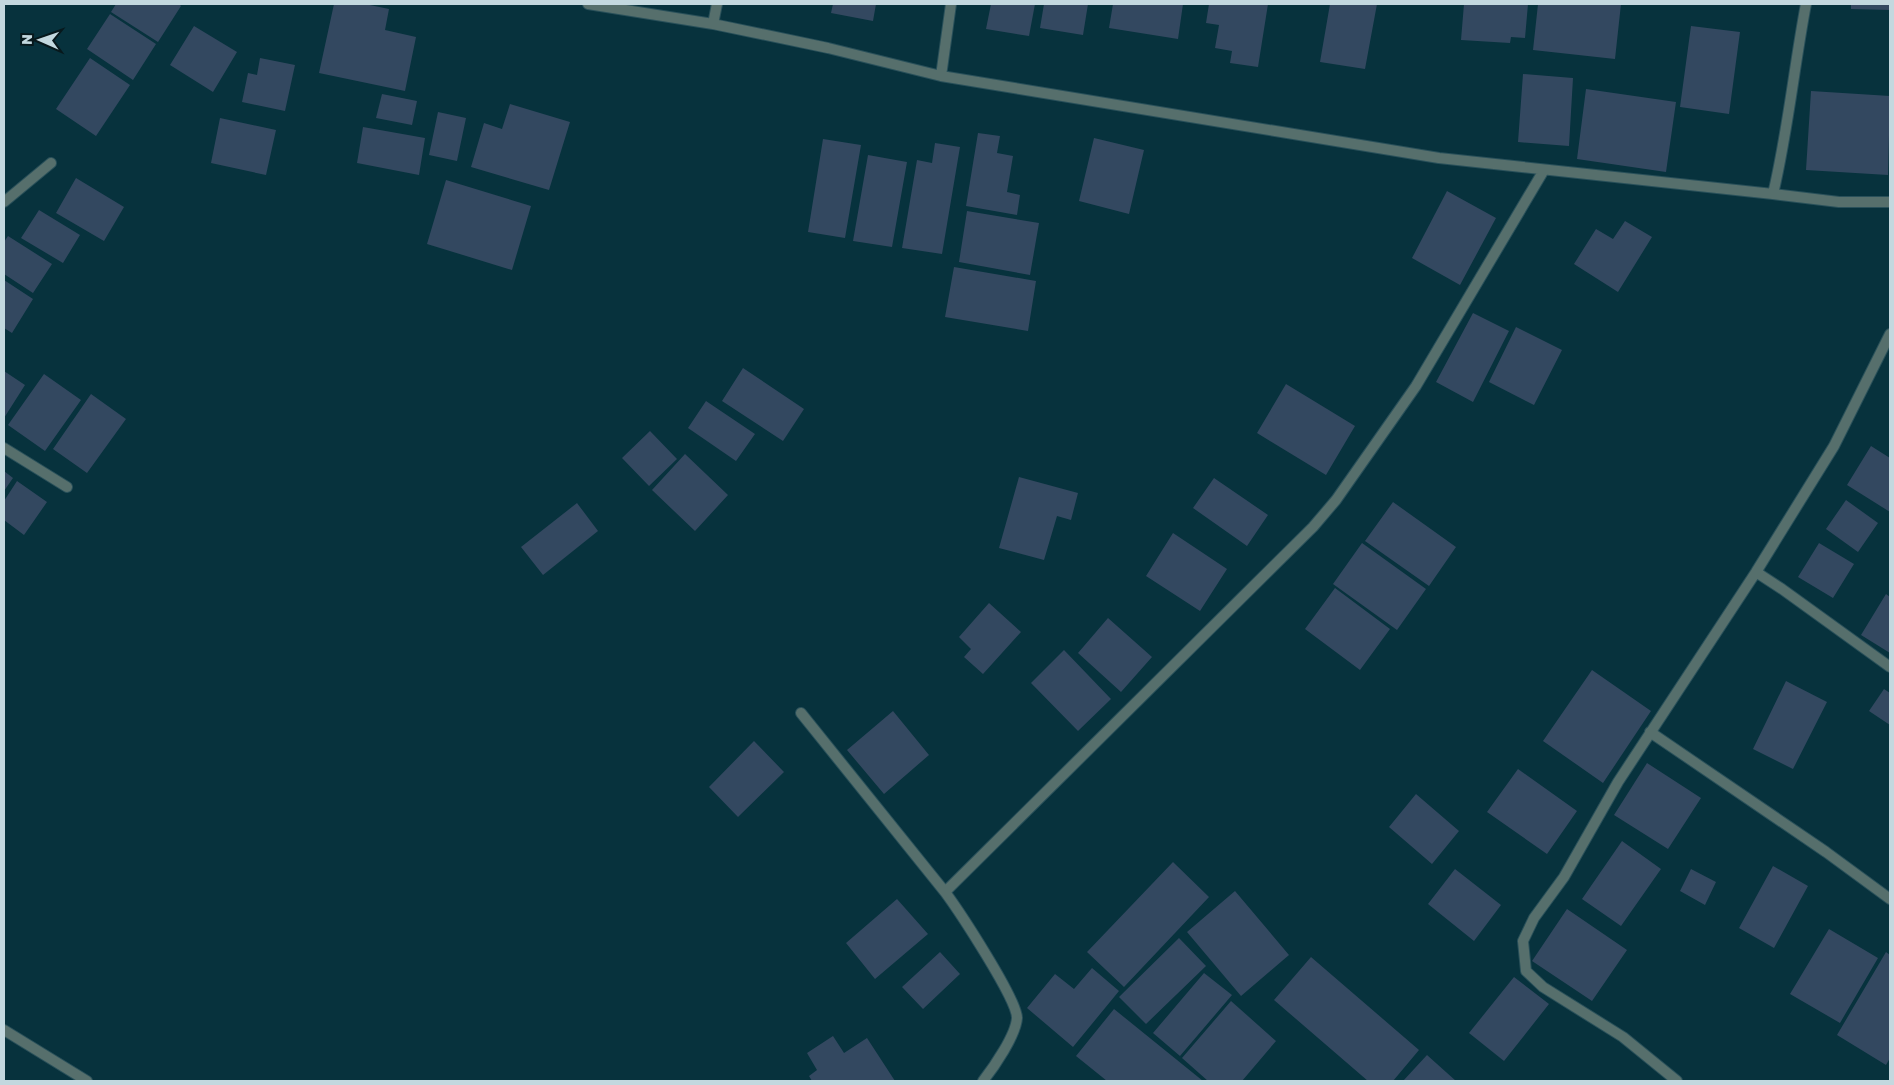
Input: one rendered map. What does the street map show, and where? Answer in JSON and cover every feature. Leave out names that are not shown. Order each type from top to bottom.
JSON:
[{"type":"street","points":[[588,4],[713,24],[828,48],[941,76],[1439,158],[1839,202],[1890,202]]},
{"type":"street","points":[[713,24],[717,4]]},
{"type":"street","points":[[941,76],[951,4]]},
{"type":"street","points":[[1773,194],[1782,156],[1806,4]]},
{"type":"street","points":[[4,202],[51,163]]},
{"type":"street","points":[[945,892],[1313,527],[1336,500],[1416,386],[1544,170]]},
{"type":"street","points":[[1677,1081],[1623,1037],[1543,987],[1526,971],[1523,941],[1534,918],[1564,876],[1618,782],[1756,572],[1834,446],[1890,334]]},
{"type":"street","points":[[4,448],[67,487]]},
{"type":"street","points":[[1756,572],[1890,667]]},
{"type":"street","points":[[801,713],[957,908],[1012,1000],[1017,1018],[996,1065],[983,1081]]},
{"type":"street","points":[[1650,732],[1826,852],[1890,899]]},
{"type":"street","points":[[4,1030],[87,1081]]},
{"type":"building","points":[[116,4],[179,4],[181,6],[158,42],[111,12]]},
{"type":"building","points":[[334,4],[365,4],[389,9],[385,30],[416,37],[405,91],[319,73]]},
{"type":"building","points":[[833,4],[876,4],[873,21],[831,13]]},
{"type":"building","points":[[991,4],[1035,4],[1029,36],[986,29]]},
{"type":"building","points":[[1044,4],[1088,4],[1083,35],[1040,28]]},
{"type":"building","points":[[1113,4],[1183,4],[1178,39],[1109,28]]},
{"type":"building","points":[[1209,4],[1268,4],[1258,67],[1230,63],[1232,51],[1215,48],[1219,25],[1206,23]]},
{"type":"building","points":[[1330,4],[1377,4],[1365,69],[1320,62]]},
{"type":"building","points":[[1464,4],[1528,4],[1525,38],[1511,37],[1510,43],[1461,40]]},
{"type":"building","points":[[1538,4],[1621,4],[1615,59],[1533,50]]},
{"type":"building","points":[[1851,4],[1890,4],[1890,10],[1851,9]]},
{"type":"building","points":[[110,14],[156,44],[133,80],[87,49]]},
{"type":"building","points":[[194,26],[237,52],[213,92],[170,65]]},
{"type":"building","points":[[1691,26],[1740,32],[1729,114],[1680,107]]},
{"type":"building","points":[[90,58],[130,85],[96,136],[56,109]]},
{"type":"building","points":[[260,58],[295,65],[285,111],[242,102],[248,73],[257,75]]},
{"type":"building","points":[[1523,74],[1573,78],[1569,146],[1518,142]]},
{"type":"building","points":[[1586,89],[1676,102],[1666,172],[1577,159]]},
{"type":"building","points":[[1811,91],[1890,96],[1888,175],[1806,170]]},
{"type":"building","points":[[382,94],[417,101],[412,125],[376,118]]},
{"type":"building","points":[[510,104],[570,122],[549,190],[471,167],[484,123],[502,129]]},
{"type":"building","points":[[438,112],[466,118],[457,161],[429,155]]},
{"type":"building","points":[[220,118],[276,130],[266,175],[211,163]]},
{"type":"building","points":[[363,127],[425,138],[419,175],[357,163]]},
{"type":"building","points":[[978,133],[1000,136],[997,153],[1013,156],[1007,192],[1020,195],[1017,215],[966,206]]},
{"type":"building","points":[[1094,138],[1144,150],[1129,214],[1079,201]]},
{"type":"building","points":[[823,139],[861,145],[845,238],[808,232]]},
{"type":"building","points":[[935,143],[960,147],[942,254],[902,248],[917,160],[932,163]]},
{"type":"building","points":[[868,155],[907,162],[892,247],[853,241]]},
{"type":"building","points":[[76,178],[124,207],[104,241],[56,213]]},
{"type":"building","points":[[446,180],[531,206],[512,270],[427,244]]},
{"type":"building","points":[[1447,191],[1496,218],[1460,285],[1412,258]]},
{"type":"building","points":[[39,210],[80,235],[63,263],[21,238]]},
{"type":"building","points":[[967,211],[1039,223],[1030,275],[959,262]]},
{"type":"building","points":[[1625,221],[1652,237],[1618,292],[1574,264],[1596,229],[1613,239]]},
{"type":"building","points":[[8,236],[52,264],[33,293],[4,274],[4,242]]},
{"type":"building","points":[[954,267],[1036,281],[1028,331],[945,317]]},
{"type":"building","points":[[4,280],[33,299],[12,333],[4,328]]},
{"type":"building","points":[[1473,313],[1509,331],[1473,402],[1436,382]]},
{"type":"building","points":[[1516,327],[1562,350],[1534,405],[1489,382]]},
{"type":"building","points":[[743,368],[804,409],[783,441],[722,401]]},
{"type":"building","points":[[4,371],[25,385],[4,418]]},
{"type":"building","points":[[44,374],[81,400],[45,451],[8,425]]},
{"type":"building","points":[[1286,384],[1355,426],[1326,475],[1257,433]]},
{"type":"building","points":[[91,394],[126,419],[87,473],[53,449]]},
{"type":"building","points":[[706,401],[755,434],[736,461],[688,428]]},
{"type":"building","points":[[650,431],[677,459],[649,486],[622,458]]},
{"type":"building","points":[[1871,446],[1890,458],[1890,512],[1847,485]]},
{"type":"building","points":[[685,454],[728,495],[695,531],[652,490]]},
{"type":"building","points":[[4,471],[13,478],[4,491]]},
{"type":"building","points":[[1019,477],[1078,493],[1071,520],[1057,516],[1044,560],[999,548]]},
{"type":"building","points":[[1214,478],[1268,515],[1247,546],[1193,508]]},
{"type":"building","points":[[17,481],[47,502],[24,535],[4,520],[4,501]]},
{"type":"building","points":[[1846,500],[1878,523],[1858,552],[1826,529]]},
{"type":"building","points":[[1393,502],[1456,547],[1429,586],[1365,541]]},
{"type":"building","points":[[577,503],[598,531],[543,575],[521,547]]},
{"type":"building","points":[[1173,533],[1227,569],[1200,611],[1146,576]]},
{"type":"building","points":[[1362,543],[1426,589],[1397,630],[1333,584]]},
{"type":"building","points":[[1819,543],[1854,564],[1833,598],[1798,577]]},
{"type":"building","points":[[1335,588],[1390,629],[1360,670],[1305,629]]},
{"type":"building","points":[[1886,594],[1890,597],[1890,653],[1861,635]]},
{"type":"building","points":[[989,603],[1021,632],[983,674],[964,657],[971,649],[959,637]]},
{"type":"building","points":[[1108,618],[1152,657],[1121,692],[1078,653]]},
{"type":"building","points":[[1064,650],[1111,699],[1078,731],[1031,683]]},
{"type":"building","points":[[1592,670],[1651,711],[1603,783],[1543,741]]},
{"type":"building","points":[[1786,681],[1827,702],[1793,769],[1753,749]]},
{"type":"building","points":[[1884,689],[1890,693],[1890,725],[1869,711]]},
{"type":"building","points":[[893,711],[929,755],[884,794],[847,750]]},
{"type":"building","points":[[754,741],[784,772],[738,817],[709,787]]},
{"type":"building","points":[[1647,763],[1701,798],[1668,849],[1614,815]]},
{"type":"building","points":[[1518,769],[1577,811],[1547,854],[1487,812]]},
{"type":"building","points":[[1416,794],[1459,831],[1432,864],[1389,827]]},
{"type":"building","points":[[1622,841],[1661,869],[1621,926],[1582,899]]},
{"type":"building","points":[[1173,862],[1209,897],[1124,987],[1087,952]]},
{"type":"building","points":[[1773,866],[1808,886],[1774,948],[1739,928]]},
{"type":"building","points":[[1455,869],[1501,905],[1474,941],[1428,904]]},
{"type":"building","points":[[1691,869],[1716,882],[1705,905],[1680,891]]},
{"type":"building","points":[[1235,891],[1289,955],[1241,996],[1187,932]]},
{"type":"building","points":[[897,899],[928,934],[875,979],[846,943]]},
{"type":"building","points":[[1567,909],[1627,950],[1592,1001],[1532,961]]},
{"type":"building","points":[[1829,929],[1878,958],[1840,1023],[1790,994]]},
{"type":"building","points":[[1179,938],[1206,966],[1146,1024],[1119,997]]},
{"type":"building","points":[[940,952],[960,974],[923,1009],[902,987]]},
{"type":"building","points":[[1886,952],[1890,955],[1890,1058],[1886,1065],[1837,1035]]},
{"type":"building","points":[[1311,957],[1419,1050],[1393,1081],[1368,1081],[1274,1000]]},
{"type":"building","points":[[1092,968],[1119,991],[1073,1047],[1027,1008],[1055,974],[1074,989]]},
{"type":"building","points":[[1204,973],[1232,995],[1180,1056],[1153,1033]]},
{"type":"building","points":[[1514,977],[1549,1004],[1504,1061],[1469,1033]]},
{"type":"building","points":[[1231,1001],[1276,1041],[1242,1081],[1208,1081],[1182,1058]]},
{"type":"building","points":[[1114,1009],[1203,1081],[1107,1081],[1076,1056]]},
{"type":"building","points":[[833,1036],[844,1053],[867,1038],[895,1081],[812,1081],[809,1076],[817,1070],[807,1053]]},
{"type":"building","points":[[1427,1055],[1456,1081],[1403,1081]]}]
